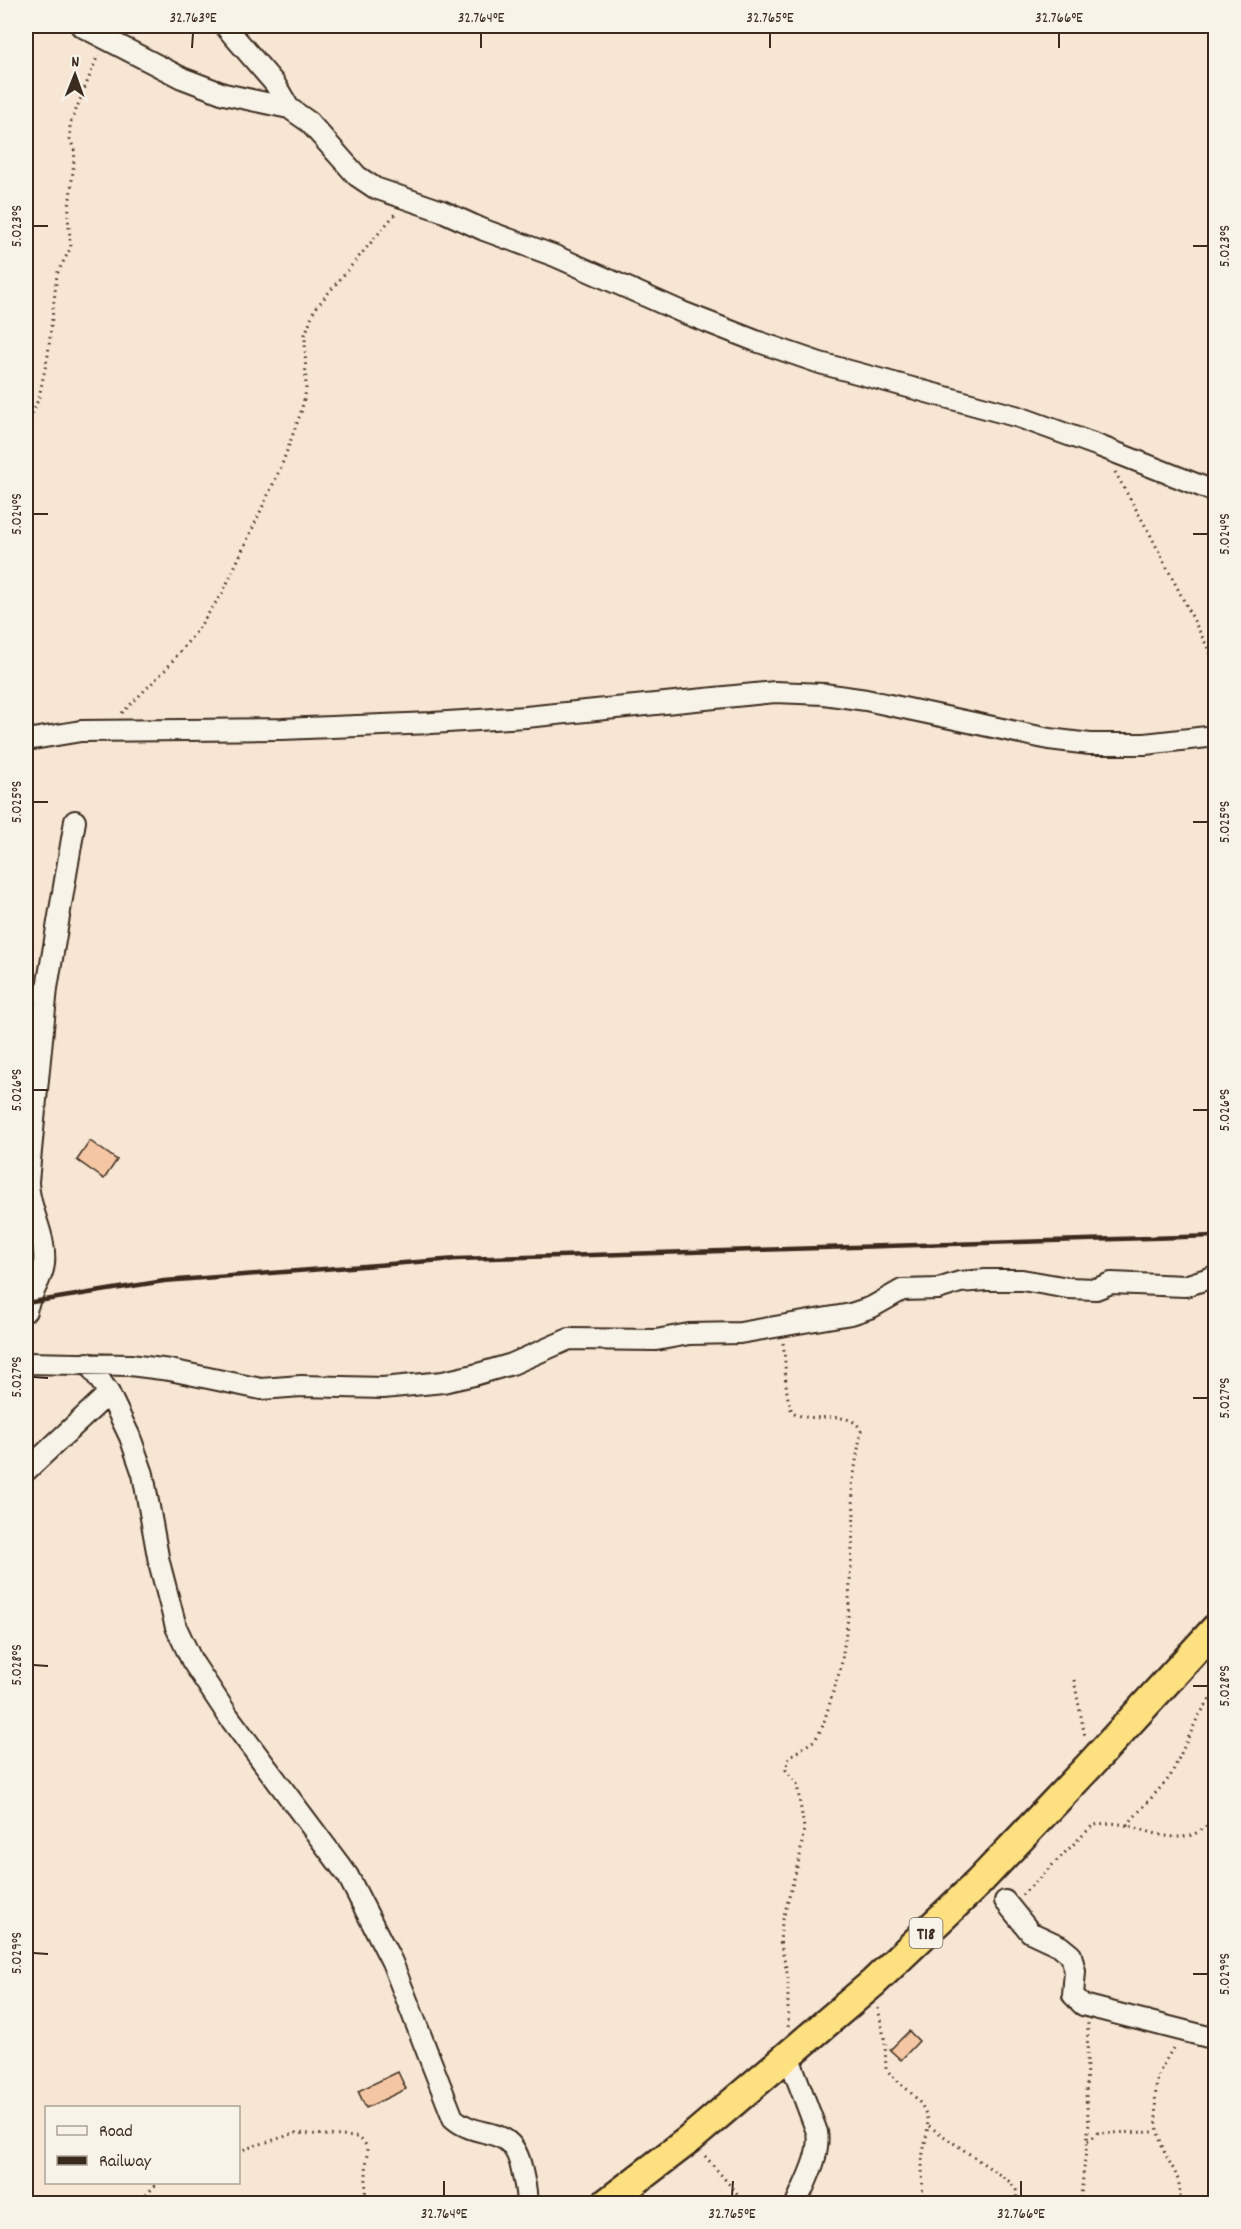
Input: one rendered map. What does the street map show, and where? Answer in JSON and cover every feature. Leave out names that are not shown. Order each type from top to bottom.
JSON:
[{"type":"highway","name":"T18","points":[[605,2204],[690,2139],[873,1983],[978,1883],[1215,1628]]},
{"type":"street","points":[[81,26],[182,78],[224,94],[289,108],[309,122],[357,176],[375,188],[555,256],[682,312],[756,341],[820,363],[1019,417],[1215,492]]},
{"type":"street","points":[[225,26],[275,84],[289,108]]},
{"type":"street","points":[[28,737],[81,731],[282,729],[432,723],[526,717],[775,692],[824,694],[866,700],[1006,730],[1090,744],[1145,744],[1215,736]]},
{"type":"street","points":[[26,1311],[27,1302],[42,1273],[44,1264],[42,1244],[28,1193],[28,1181],[47,988],[75,821]]},
{"type":"street","points":[[26,1363],[130,1365],[170,1370],[261,1389],[301,1386],[383,1388],[443,1382],[474,1375],[513,1364],[569,1339],[664,1340],[689,1334],[740,1333],[860,1312],[902,1290],[938,1289],[960,1282],[1022,1280],[1096,1290],[1111,1283],[1185,1286],[1215,1276]]},
{"type":"street","points":[[88,1363],[109,1394],[130,1437],[143,1474],[159,1562],[176,1627],[192,1661],[229,1718],[348,1876],[392,1962],[453,2118],[459,2123],[502,2137],[510,2143],[520,2160],[527,2197],[525,2204]]},
{"type":"street","points":[[26,1471],[109,1394]]},
{"type":"street","points":[[1005,1901],[1030,1932],[1060,1946],[1071,1955],[1075,1971],[1073,1995],[1083,2005],[1215,2038]]},
{"type":"street","points":[[788,2055],[818,2136],[817,2149],[796,2204]]},
{"type":"path","points":[[26,431],[39,397],[48,355],[57,274],[71,247],[68,217],[75,152],[70,139],[70,125],[82,90],[105,39]]},
{"type":"path","points":[[104,731],[165,670],[196,632],[223,592],[281,467],[301,412],[306,391],[305,335],[314,310],[407,199]]},
{"type":"path","points":[[1099,446],[1126,489],[1215,664]]},
{"type":"path","points":[[780,1325],[784,1348],[785,1380],[792,1412],[803,1417],[852,1420],[861,1431],[852,1486],[854,1513],[848,1618],[841,1667],[822,1728],[815,1740],[789,1757],[786,1770],[797,1784],[804,1828],[800,1856],[782,1923],[780,1941],[788,1977],[788,2055]]},
{"type":"path","points":[[1074,1680],[1090,1765]]},
{"type":"path","points":[[1126,1826],[1170,1777],[1198,1717],[1215,1690]]},
{"type":"path","points":[[1005,1901],[1018,1899],[1092,1826],[1108,1824],[1126,1826],[1154,1835],[1184,1836],[1193,1834],[1215,1819]]},
{"type":"path","points":[[873,1983],[885,2042],[886,2069],[923,2107],[928,2125],[929,2131],[922,2157],[922,2204]]},
{"type":"path","points":[[1080,2204],[1089,2123],[1086,2099],[1089,2007]]},
{"type":"path","points":[[1180,2204],[1179,2177],[1157,2132],[1157,2085],[1159,2075],[1184,2031]]},
{"type":"path","points":[[928,2125],[1010,2182],[1016,2190],[1017,2204]]},
{"type":"path","points":[[1087,2143],[1098,2133],[1157,2132]]},
{"type":"path","points":[[240,2150],[296,2133],[357,2137],[367,2149],[365,2204]]},
{"type":"path","points":[[690,2139],[740,2197],[751,2204]]},
{"type":"path","points":[[138,2204],[156,2184]]},
{"type":"building","points":[[90,1141],[117,1160],[104,1179],[77,1160]]},
{"type":"building","points":[[909,2031],[919,2041],[901,2060],[890,2050]]},
{"type":"building","points":[[398,2072],[406,2089],[366,2108],[358,2091]]},
{"type":"railway","points":[[26,1303],[164,1281],[457,1259],[1216,1236]]}]
